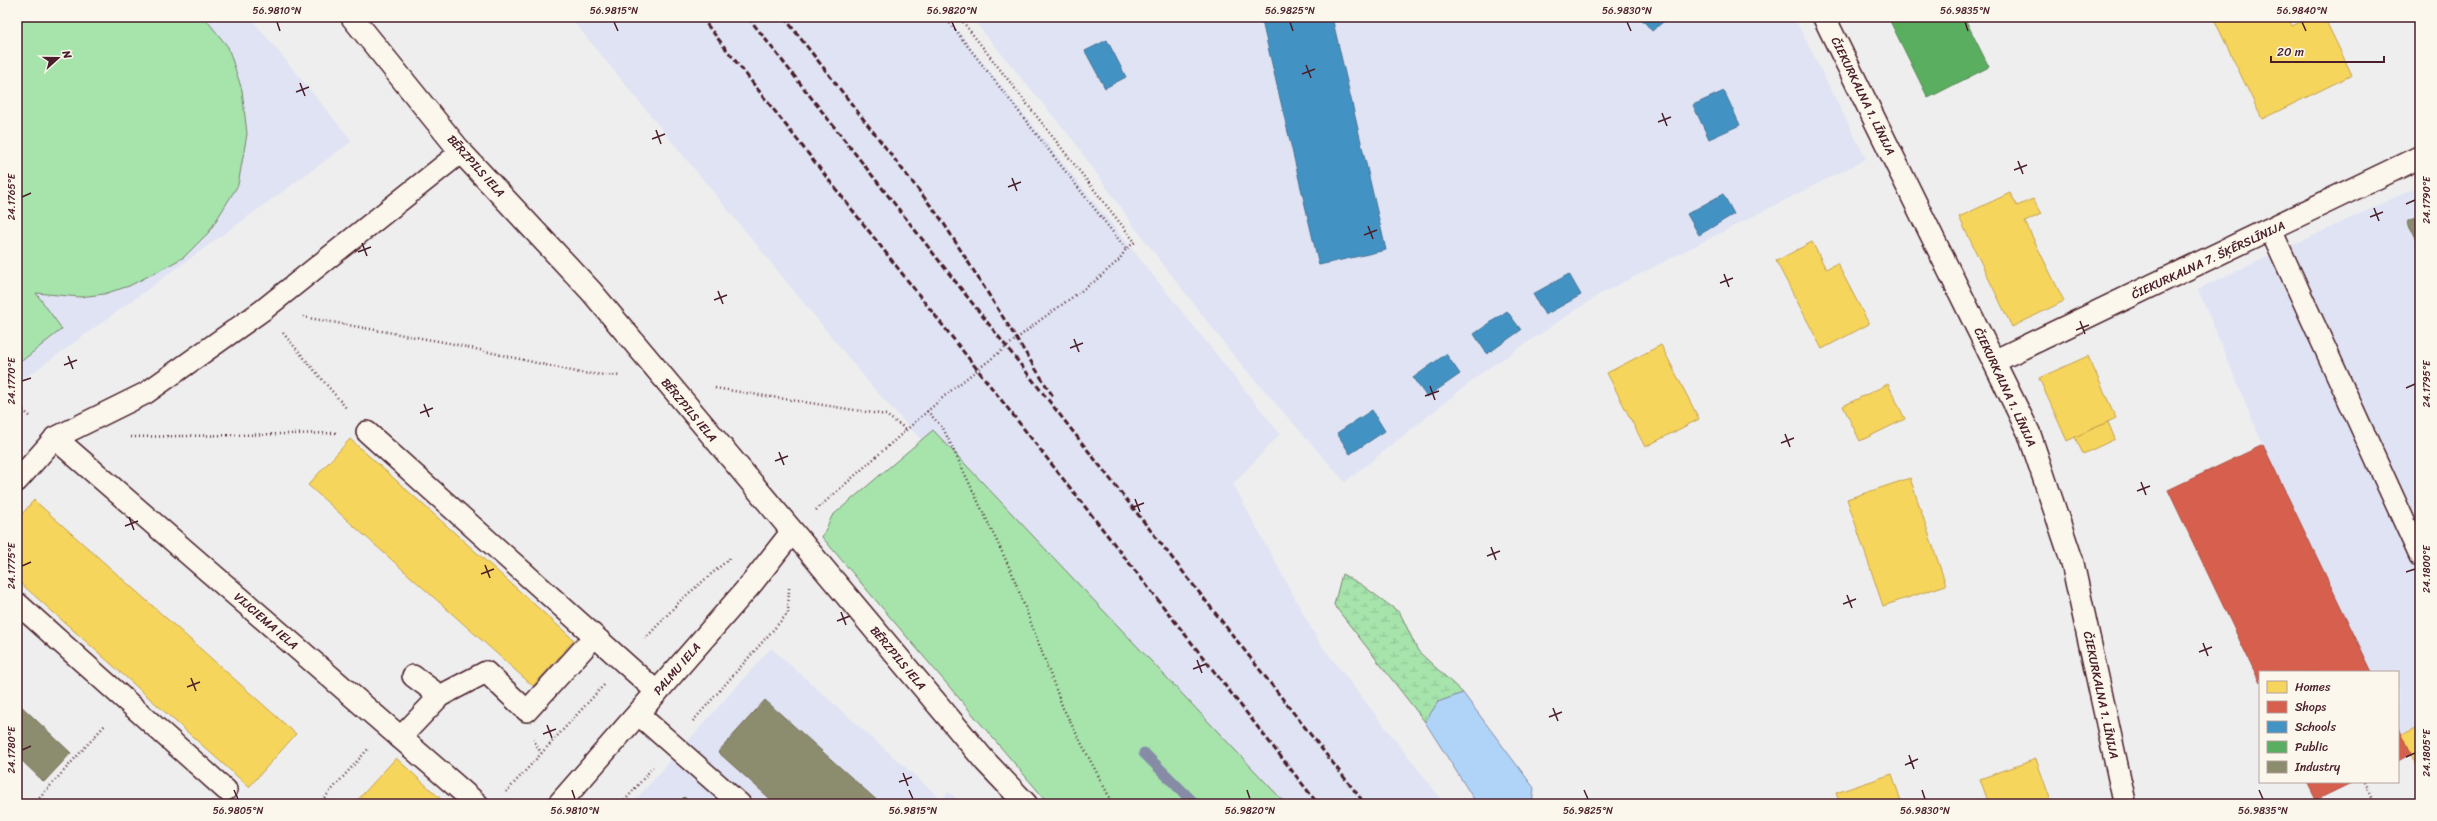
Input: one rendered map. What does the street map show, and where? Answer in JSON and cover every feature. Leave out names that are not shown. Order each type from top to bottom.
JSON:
[{"type":"street","name":"BĒRZPILS IELA","points":[[352,17],[461,152],[591,291],[664,380],[985,761],[1026,804]]},
{"type":"street","name":"ČIEKURKALNA 1. LĪNIJA","points":[[1824,17],[2029,432],[2072,561],[2125,804]]},
{"type":"street","name":"ČIEKURKALNA 7. ŠĶĒRSLĪNIJA","points":[[1995,361],[2271,230],[2420,157]]},
{"type":"street","name":"VIJCIEMA IELA","points":[[55,438],[477,804]]},
{"type":"street","name":"PALMU IELA","points":[[559,804],[752,583],[792,532]]},
{"type":"lane","points":[[17,481],[55,438],[146,393],[263,310],[461,152]]},
{"type":"lane","points":[[2271,230],[2420,556]]},
{"type":"lane","points":[[367,432],[657,692]]},
{"type":"lane","points":[[17,603],[226,790]]},
{"type":"lane","points":[[394,732],[440,696],[486,672],[527,711],[594,637]]},
{"type":"lane","points":[[413,676],[440,696]]},
{"type":"lane","points":[[638,714],[740,804]]},
{"type":"path","points":[[945,17],[1126,249]]},
{"type":"path","points":[[792,532],[927,411],[1039,320],[1095,281],[1119,260],[1126,249],[1135,242],[959,17]]},
{"type":"path","points":[[263,310],[449,343],[581,373],[664,380],[886,415],[906,429]]},
{"type":"path","points":[[263,310],[367,432]]},
{"type":"path","points":[[927,411],[943,428],[1012,573],[1063,708],[1113,804]]},
{"type":"path","points":[[127,437],[367,432]]},
{"type":"path","points":[[622,804],[788,613],[790,584]]},
{"type":"path","points":[[34,804],[126,701]]},
{"type":"path","points":[[319,804],[394,732]]},
{"type":"path","points":[[2365,783],[2375,804]]},
{"type":"shaded area","points":[[17,17],[250,17],[352,141],[21,381],[17,378]]},
{"type":"shaded area","points":[[570,17],[946,17],[1280,434],[1233,484],[1318,641],[1445,804],[1259,804],[875,390]]},
{"type":"shaded area","points":[[971,17],[1794,17],[1866,159],[1600,294],[1483,372],[1345,482],[1234,356],[1133,225],[1073,140]]},
{"type":"shaded area","points":[[2420,186],[2420,726],[2402,735],[2399,728],[2399,671],[2372,671],[2263,445],[2198,289]]},
{"type":"shaded area","points":[[771,648],[942,800],[948,792],[963,804],[632,804]]},
{"type":"green space","points":[[17,17],[204,17],[228,47],[242,90],[247,134],[238,185],[209,232],[184,257],[129,286],[104,294],[80,297],[36,293],[62,329],[18,364]]},
{"type":"green space","points":[[933,430],[1286,804],[1049,804],[822,537],[832,516]]},
{"type":"green space","points":[[1342,574],[1362,585],[1400,613],[1418,651],[1463,693],[1438,702],[1425,722],[1334,605]]},
{"type":"water","points":[[1463,693],[1534,788],[1532,804],[1477,804],[1425,722],[1438,702]]},
{"type":"building: Homes","points":[[2213,17],[2288,17],[2292,26],[2311,17],[2324,17],[2352,75],[2262,119]]},
{"type":"building: Homes","points":[[2010,193],[2017,206],[2033,199],[2041,214],[2025,222],[2064,301],[2012,327],[1959,217]]},
{"type":"building: Homes","points":[[1812,242],[1826,269],[1837,263],[1869,324],[1822,349],[1776,261]]},
{"type":"building: Homes","points":[[1661,345],[1699,419],[1645,447],[1607,373]]},
{"type":"building: Homes","points":[[2088,356],[2116,418],[2067,441],[2039,378]]},
{"type":"building: Homes","points":[[1888,384],[1905,419],[1860,441],[1843,406]]},
{"type":"building: Homes","points":[[2108,422],[2115,439],[2083,454],[2075,437]]},
{"type":"building: Homes","points":[[350,439],[574,640],[533,686],[308,485]]},
{"type":"building: Homes","points":[[1910,478],[1946,585],[1883,606],[1847,499]]},
{"type":"building: Homes","points":[[34,500],[296,734],[249,787],[17,580],[17,520]]},
{"type":"building: Homes","points":[[2420,726],[2420,763],[2416,765],[2402,735]]},
{"type":"building: Homes","points":[[396,758],[442,800],[438,804],[354,804]]},
{"type":"building: Homes","points":[[2036,759],[2052,804],[1989,804],[1980,779]]},
{"type":"building: Homes","points":[[1892,774],[1902,804],[1840,804],[1836,793]]},
{"type":"building: Shops","points":[[2263,445],[2372,671],[2259,671],[2259,681],[2168,490]]},
{"type":"building: Shops","points":[[2399,728],[2411,754],[2399,760]]},
{"type":"building: Shops","points":[[2308,783],[2351,783],[2316,800]]},
{"type":"building: Schools","points":[[1261,17],[1332,17],[1386,250],[1319,265]]},
{"type":"building: Schools","points":[[1640,17],[1669,17],[1652,31]]},
{"type":"building: Schools","points":[[1107,40],[1126,77],[1105,88],[1085,51]]},
{"type":"building: Schools","points":[[1724,91],[1740,125],[1709,139],[1693,105]]},
{"type":"building: Schools","points":[[1723,194],[1734,214],[1699,235],[1687,214]]},
{"type":"building: Schools","points":[[1569,274],[1581,295],[1545,315],[1533,294]]},
{"type":"building: Schools","points":[[1507,311],[1521,330],[1487,354],[1474,334]]},
{"type":"building: Schools","points":[[1446,354],[1460,374],[1427,397],[1413,378]]},
{"type":"building: Schools","points":[[1372,410],[1385,431],[1350,454],[1337,433]]},
{"type":"building: Public","points":[[1888,17],[1964,17],[1989,67],[1928,98]]},
{"type":"building: Industry","points":[[2420,216],[2420,248],[2407,222]]},
{"type":"building: Industry","points":[[765,700],[881,804],[776,804],[718,752]]},
{"type":"building: Industry","points":[[17,702],[71,753],[44,782],[17,756]]},
{"type":"building: Industry","points":[[684,797],[693,804],[678,804]]},
{"type":"waterway","points":[[1144,753],[1195,804]]},
{"type":"railway","points":[[701,17],[1318,804]]},
{"type":"railway","points":[[748,17],[1365,804]]},
{"type":"railway","points":[[784,17],[941,219],[1054,398]]}]
